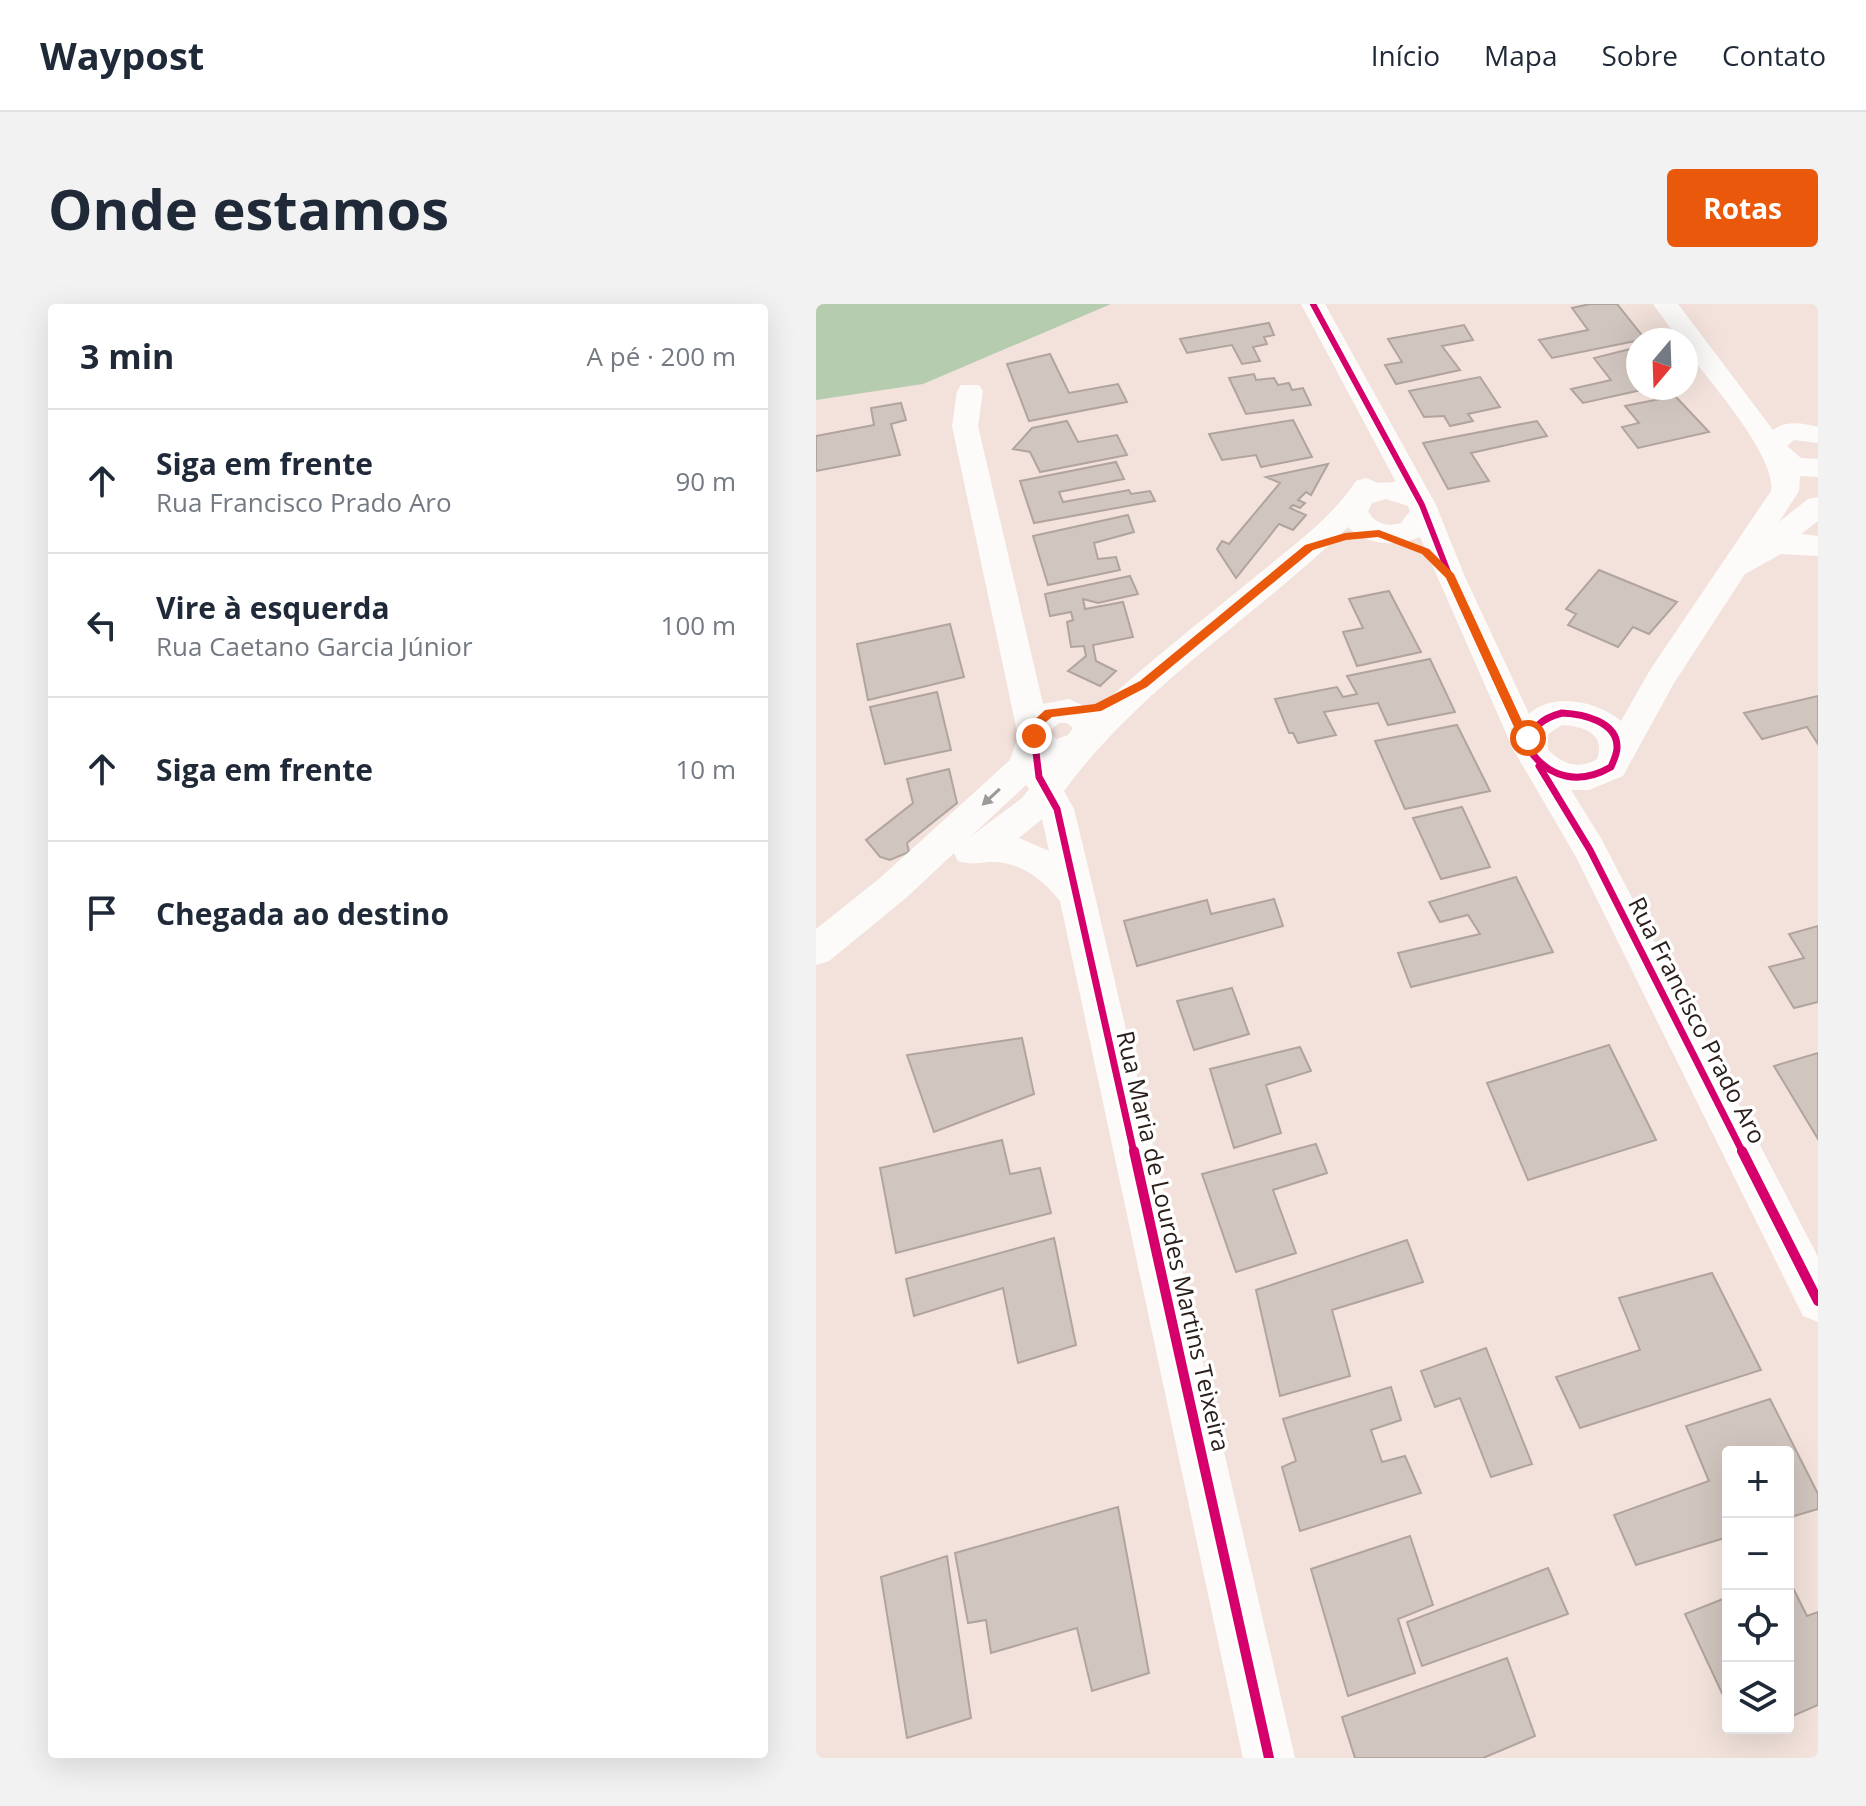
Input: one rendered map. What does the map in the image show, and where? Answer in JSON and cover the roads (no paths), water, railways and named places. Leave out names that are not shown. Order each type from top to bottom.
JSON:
[{"type":"street","name":"Rua Francisco Prado Aro","points":[[1313,304],[1420,505],[1532,755],[1590,850],[1818,1301]]},
{"type":"street","points":[[1665,304],[1779,457],[1818,504]]},
{"type":"street","name":"Rua Maria de Lourdes Martins Teixeira","points":[[970,391],[965,426],[1034,732],[1039,777],[1057,809],[1269,1758]]},
{"type":"street","points":[[1738,400],[1773,423],[1813,431]]},
{"type":"street","points":[[1576,713],[1598,720],[1615,737],[1609,766],[1574,779],[1560,776],[1532,755],[1528,738],[1533,727],[1554,714],[1576,713],[1605,714],[1625,706],[1661,678],[1785,491],[1787,479],[1775,440],[1779,435],[1813,431]]},
{"type":"street","points":[[1379,534],[1364,527],[1355,517],[1358,500],[1379,462],[1384,440]]},
{"type":"street","points":[[1779,457],[1799,467],[1818,468]]},
{"type":"street","points":[[1818,484],[1818,504]]},
{"type":"street","points":[[984,847],[1034,807],[1047,790],[1075,721],[1144,684],[1309,548],[1358,500],[1370,493],[1386,490],[1408,493],[1420,505],[1422,519],[1410,530],[1345,536],[1309,548]]},
{"type":"street","points":[[1736,567],[1766,547],[1818,504]]},
{"type":"street","name":"Rua Francisco Prado Aro","points":[[1379,534],[1426,551],[1450,577]]},
{"type":"street","points":[[1766,547],[1783,542],[1818,546]]},
{"type":"street","points":[[1019,668],[1038,691],[1075,721]]},
{"type":"street","name":"Rua Francisco Prado Aro","points":[[1494,670],[1501,680],[1533,702],[1576,713]]},
{"type":"street","name":"Rua Francisco Prado Aro","points":[[1590,850],[1583,810],[1661,678]]},
{"type":"street","points":[[1034,732],[1042,747],[1068,750],[1075,721]]},
{"type":"street","points":[[816,950],[893,888],[1025,766],[1034,732]]},
{"type":"street","points":[[893,888],[960,853],[984,847],[1011,849],[1039,859],[1054,869],[1077,896]]}]
